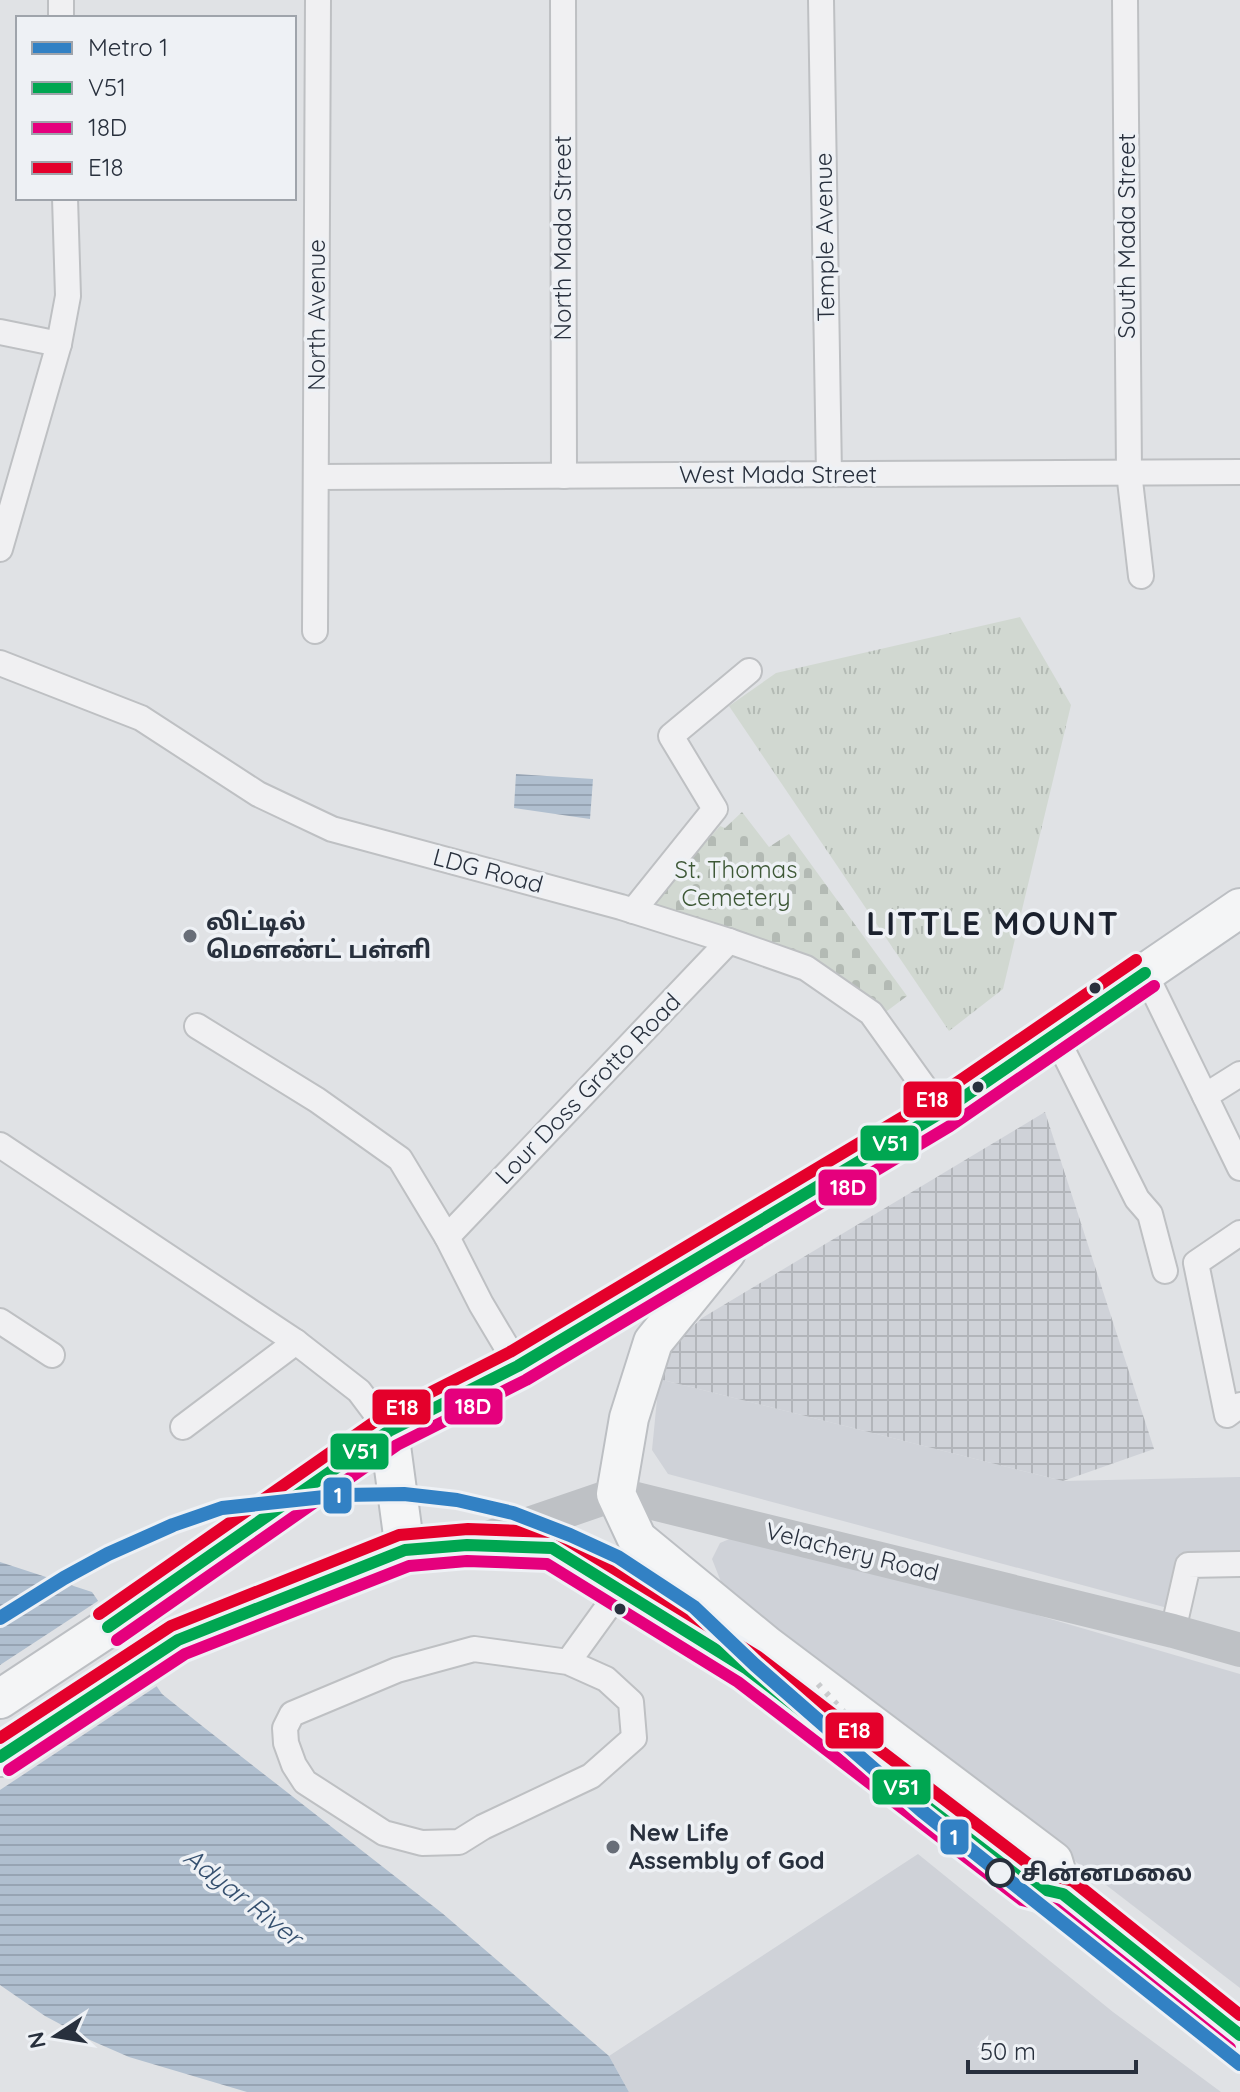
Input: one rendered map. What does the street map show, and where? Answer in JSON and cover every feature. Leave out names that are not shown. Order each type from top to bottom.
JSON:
[{"type":"main road","points":[[0,1699],[150,1600],[389,1431],[518,1366],[942,1112],[1240,908]]},
{"type":"main road","points":[[743,1232],[653,1342],[629,1418],[616,1494],[637,1539],[766,1645],[1053,1861],[1063,1894]]},
{"type":"main road","points":[[389,1431],[405,1550]]},
{"type":"main road","points":[[467,1545],[616,1494]]},
{"type":"main road","name":"Velachery Road","points":[[616,1494],[1240,1650]]},
{"type":"main road","points":[[0,1757],[178,1640],[405,1550],[467,1545],[552,1548],[747,1669],[1032,1887],[1063,1894],[1240,2035]]},
{"type":"street","name":"North Avenue","points":[[315,631],[318,0]]},
{"type":"street","name":"North Mada Street","points":[[563,0],[564,476]]},
{"type":"street","name":"Temple Avenue","points":[[821,0],[829,474]]},
{"type":"street","name":"South Mada Street","points":[[1125,0],[1129,472],[1141,576]]},
{"type":"street","points":[[0,549],[59,344],[68,296],[65,200]]},
{"type":"street","points":[[0,332],[59,344]]},
{"type":"street","name":"West Mada Street","points":[[316,477],[1240,472]]},
{"type":"street","name":"LDG Road","points":[[0,663],[141,718],[258,794],[332,829],[633,911],[806,968],[871,1013],[942,1112]]},
{"type":"street","points":[[633,911],[715,809],[671,736],[749,671]]},
{"type":"street","name":"Lour Doss Grotto Road","points":[[447,1237],[729,941]]},
{"type":"street","points":[[1145,973],[1240,1168]]},
{"type":"street","points":[[197,1026],[317,1100],[400,1159],[518,1366]]},
{"type":"street","points":[[1055,1035],[1137,1199],[1150,1214],[1165,1271]]},
{"type":"street","points":[[1205,1096],[1240,1074]]},
{"type":"street","points":[[0,1145],[296,1342],[359,1391],[389,1431]]},
{"type":"street","points":[[1240,1233],[1196,1263],[1227,1415],[1240,1405]]},
{"type":"street","points":[[0,1321],[52,1355]]},
{"type":"street","points":[[183,1427],[296,1342]]},
{"type":"street","points":[[1173,1631],[1188,1565],[1240,1564]]},
{"type":"street","points":[[568,1662],[620,1590]]},
{"type":"street","points":[[474,1649],[568,1662],[606,1679],[631,1702],[634,1738],[591,1776],[483,1827],[459,1842],[422,1843],[384,1833],[366,1823],[305,1782],[294,1765],[286,1743],[285,1728],[292,1714],[397,1670],[474,1649]]},
{"type":"shaded area","points":[[1045,1112],[1154,1449],[1063,1481],[659,1379],[659,1358],[702,1318]]},
{"type":"shaded area","points":[[659,1379],[1063,1481],[1240,1477],[1240,1552],[1197,1558],[1175,1610],[668,1474],[652,1450]]},
{"type":"shaded area","points":[[748,1531],[1240,1674],[1240,1988],[725,1592],[712,1559],[720,1543]]},
{"type":"shaded area","points":[[918,1854],[1113,2012],[1221,2092],[629,2092],[609,2056]]},
{"type":"green space","points":[[1020,617],[1071,705],[1003,989],[949,1031],[729,706],[776,673]]},
{"type":"green space","name":"St. Thomas Cemetery","points":[[742,812],[769,847],[789,834],[907,996],[883,1014],[648,907],[720,826],[725,828]]},
{"type":"water","points":[[516,774],[593,779],[590,819],[514,808]]},
{"type":"water","name":"Adyar River","points":[[0,1562],[92,1592],[162,1694],[442,1913],[609,2056],[629,2092],[247,2092],[129,2057],[45,2016],[0,1985]]},
{"type":"pier","points":[[101,1599],[160,1684],[0,1790],[0,1665]]},
{"type":"railway","points":[[793,1684],[932,1801],[1240,2046]]},
{"type":"railway","points":[[818,1684],[856,1725]]},
{"type":"metro line","name":"1","points":[[0,1618],[108,1554],[173,1525],[222,1508],[343,1495],[404,1494],[457,1500],[513,1513],[618,1557],[694,1607],[755,1665],[922,1811],[1240,2064]]},
{"type":"transit line","name":"E18","points":[[99,1614],[380,1418],[510,1352],[933,1099],[1136,960]]},
{"type":"transit line","name":"V51","points":[[108,1627],[389,1431],[518,1366],[942,1112],[1145,973]]},
{"type":"transit line","name":"18D","points":[[117,1640],[397,1445],[526,1380],[950,1126],[1154,986]]},
{"type":"transit line","name":"E18","points":[[0,1738],[171,1626],[399,1535],[468,1529],[554,1532],[757,1656],[1039,1872],[1073,1881],[1240,2015]]},
{"type":"transit line","name":"V51","points":[[0,1757],[178,1640],[405,1550],[467,1545],[552,1548],[747,1669],[1032,1887],[1063,1894],[1240,2035]]},
{"type":"transit line","name":"18D","points":[[9,1770],[185,1654],[409,1566],[467,1561],[547,1564],[738,1682],[1022,1900],[1056,1909],[1230,2048]]},
{"type":"place","name":"லிட்டில் மௌண்ட் பள்ளி","points":[[190,936]]},
{"type":"place","name":"New Life Assembly of God","points":[[613,1847]]},
{"type":"place","name":"சின்னமலை","points":[[1000,1873]]},
{"type":"district","name":"LITTLE MOUNT","points":[[993,924]]}]
